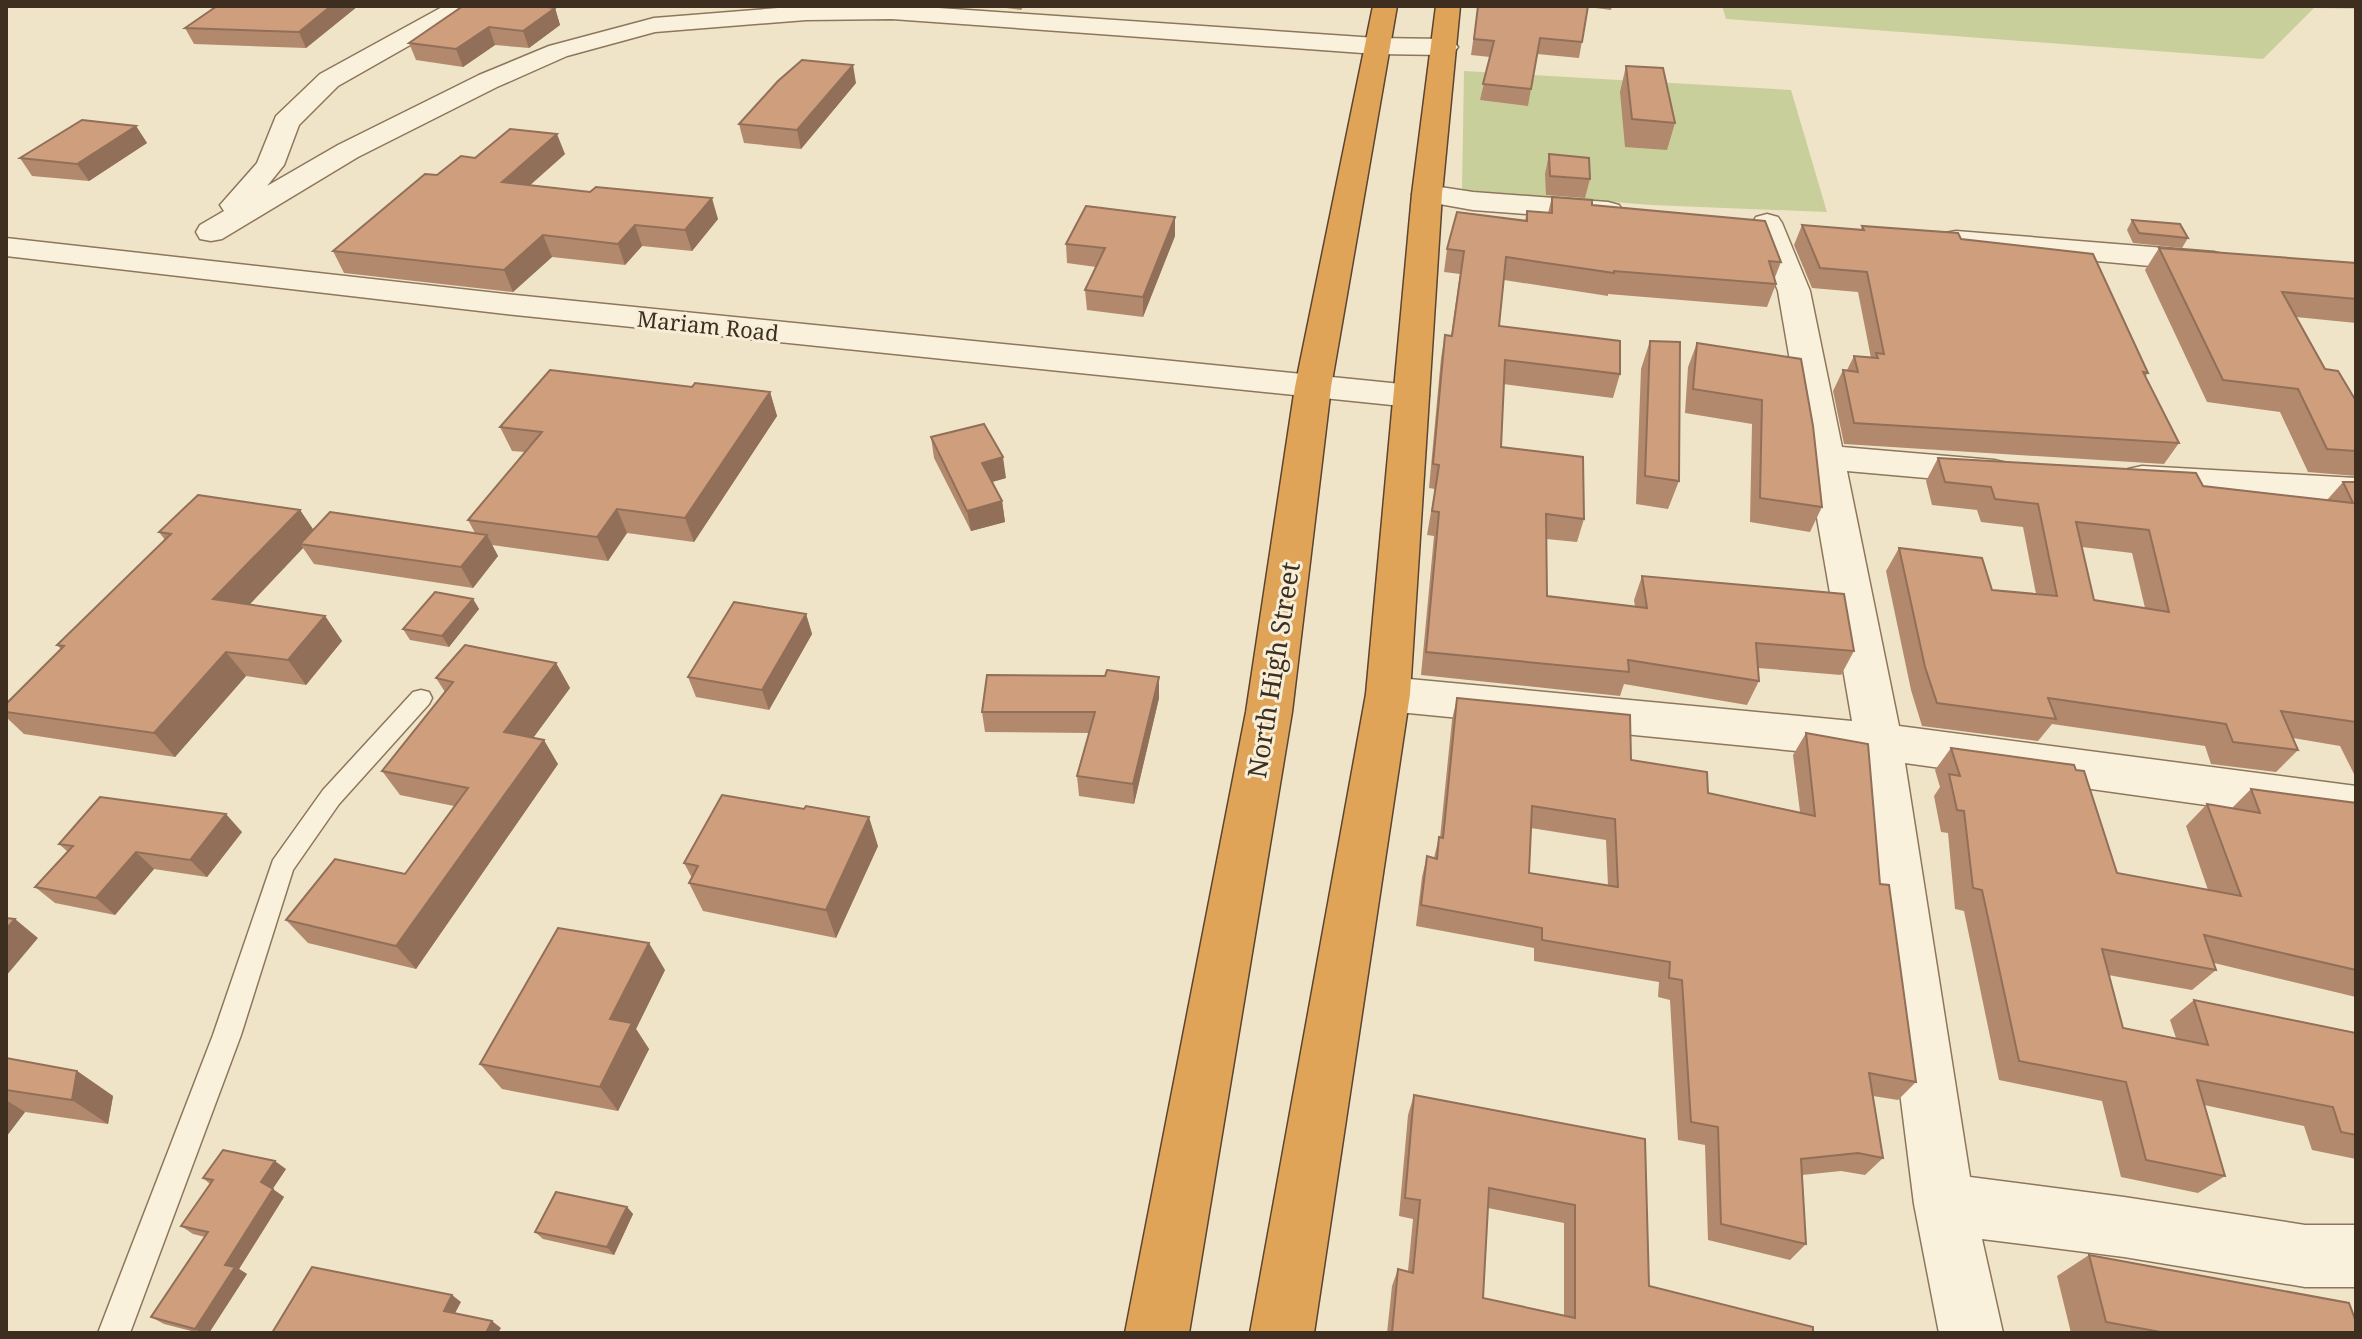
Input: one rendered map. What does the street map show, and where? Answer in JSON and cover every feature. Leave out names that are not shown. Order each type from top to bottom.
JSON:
[{"type":"highway","name":"North High Street","points":[[1157,1333],[1269,712],[1313,387],[1353,189],[1381,26]]},
{"type":"highway","points":[[1282,1333],[1388,694],[1427,194],[1447,27]]},
{"type":"street","points":[[211,232],[270,165],[286,122],[329,80],[462,6]]},
{"type":"street","points":[[584,18],[654,25],[792,14],[892,12],[1447,27]]},
{"type":"street","points":[[164,267],[211,232],[348,151],[488,81],[558,51],[654,25]]},
{"type":"street","points":[[1427,194],[1473,201],[1643,214]]},
{"type":"street","points":[[1767,224],[1794,291],[1879,741],[1944,1204],[1971,1333]]},
{"type":"street","points":[[1926,237],[2245,265]]},
{"type":"street","name":"Mariam Road","points":[[6,247],[164,267],[1411,396]]},
{"type":"street","points":[[1825,457],[2027,473]]},
{"type":"street","points":[[2115,477],[2356,491]]},
{"type":"street","points":[[1388,694],[1879,741],[2356,806]]},
{"type":"street","points":[[1944,1204],[2124,1227],[2305,1256],[2356,1256]]},
{"type":"lane","points":[[114,1333],[227,1035],[282,867],[331,797],[421,698]]},
{"type":"green space","points":[[1722,6],[2356,6],[2356,9],[2314,8],[2263,59],[1726,19]]},
{"type":"green space","points":[[1464,71],[1791,90],[1827,212],[1651,205],[1462,190]]},
{"type":"building","points":[[217,6],[331,6],[299,32],[185,28]]},
{"type":"building","points":[[463,6],[555,8],[523,31],[489,27],[456,49],[409,43]]},
{"type":"building","points":[[1478,6],[1588,6],[1582,42],[1540,38],[1531,89],[1483,84],[1494,41],[1474,39]]},
{"type":"building","points":[[802,60],[853,65],[797,130],[739,124],[778,81]]},
{"type":"building","points":[[1626,66],[1663,68],[1675,123],[1632,119]]},
{"type":"building","points":[[82,120],[136,126],[77,164],[20,158]]},
{"type":"building","points":[[510,129],[557,134],[502,182],[590,192],[596,187],[712,198],[685,230],[635,225],[618,244],[543,235],[504,270],[333,251],[425,174],[437,175],[461,156],[475,158]]},
{"type":"building","points":[[1549,154],[1589,158],[1590,179],[1550,176]]},
{"type":"building","points":[[1552,197],[1592,200],[1592,205],[1765,221],[1781,262],[1769,261],[1776,284],[1614,273],[1506,257],[1499,326],[1620,341],[1620,374],[1505,360],[1501,447],[1583,457],[1584,519],[1546,514],[1547,596],[1647,608],[1642,576],[1844,594],[1854,651],[1756,643],[1759,681],[1628,660],[1629,672],[1426,652],[1439,512],[1432,511],[1439,465],[1433,464],[1445,335],[1452,336],[1464,251],[1447,249],[1457,212],[1527,221],[1527,211],[1552,213]]},
{"type":"building","points":[[1086,206],[1175,217],[1143,297],[1085,290],[1105,248],[1066,244]]},
{"type":"building","points":[[2132,220],[2180,224],[2188,238],[2139,233]]},
{"type":"building","points":[[1802,225],[1958,233],[1961,239],[2093,254],[2148,373],[2143,372],[2179,443],[1854,423],[1843,370],[1858,372],[1854,356],[1878,358],[1876,353],[1884,354],[1867,272],[1820,268]]},
{"type":"building","points":[[2159,248],[2356,263],[2356,299],[2282,292],[2325,369],[2338,371],[2356,401],[2356,451],[2327,449],[2298,389],[2223,380]]},
{"type":"building","points":[[1650,341],[1680,342],[1679,481],[1645,476]]},
{"type":"building","points":[[1697,343],[1801,359],[1813,426],[1822,507],[1760,498],[1762,400],[1693,389]]},
{"type":"building","points":[[550,370],[692,387],[695,383],[770,392],[685,518],[617,509],[597,537],[468,520],[542,432],[500,427]]},
{"type":"building","points":[[984,424],[1003,457],[982,463],[1002,501],[967,511],[931,437]]},
{"type":"building","points":[[1938,458],[2196,473],[2203,486],[2353,503],[2343,482],[2356,482],[2356,722],[2281,711],[2298,750],[2233,742],[2226,724],[2048,698],[2056,719],[1937,703],[1925,667],[1899,548],[1982,558],[1992,590],[2057,596],[2038,504],[1995,499],[1991,487],[1945,482]],"holes":[[[2076,522],[2149,530],[2169,612],[2094,600]]]},
{"type":"building","points":[[198,495],[300,510],[213,599],[325,616],[288,660],[226,652],[154,733],[6,712],[6,704],[64,646],[57,645],[171,534],[159,532]]},
{"type":"building","points":[[330,512],[487,535],[461,567],[300,544]]},
{"type":"building","points":[[435,592],[473,599],[442,636],[403,629]]},
{"type":"building","points":[[734,602],[806,614],[762,690],[688,677]]},
{"type":"building","points":[[465,645],[556,663],[504,732],[544,740],[396,946],[286,920],[335,859],[405,874],[468,788],[382,771],[453,682],[436,678]]},
{"type":"building","points":[[1107,670],[1159,677],[1133,784],[1077,776],[1095,712],[982,712],[987,675],[1105,676]]},
{"type":"building","points":[[1457,698],[1630,715],[1631,760],[1707,772],[1708,793],[1815,816],[1806,733],[1868,744],[1880,884],[1889,885],[1916,1082],[1869,1073],[1883,1158],[1858,1153],[1801,1159],[1806,1244],[1721,1224],[1718,1127],[1691,1122],[1682,980],[1669,978],[1670,962],[1542,940],[1542,928],[1421,905],[1427,856],[1437,859],[1439,837],[1443,838]],"holes":[[[1532,806],[1615,819],[1618,887],[1529,873]]]},
{"type":"building","points":[[1951,748],[2074,765],[2076,770],[2084,771],[2117,873],[2241,896],[2207,804],[2260,813],[2251,789],[2356,803],[2356,970],[2204,935],[2216,970],[2102,949],[2123,1028],[2208,1045],[2194,1000],[2356,1033],[2356,1135],[2341,1132],[2333,1107],[2197,1080],[2225,1176],[2146,1160],[2126,1082],[2019,1061],[1982,890],[1973,888],[1964,811],[1957,810],[1949,774],[1960,776]]},
{"type":"building","points":[[722,795],[869,817],[826,910],[689,883],[698,866],[684,863]]},
{"type":"building","points":[[100,797],[226,814],[190,860],[136,852],[96,898],[35,887],[73,846],[59,844]]},
{"type":"building","points":[[6,918],[15,919],[6,929]]},
{"type":"building","points":[[558,928],[649,943],[610,1019],[632,1023],[600,1087],[480,1064]]},
{"type":"building","points":[[6,1058],[77,1071],[72,1100],[6,1090]]},
{"type":"building","points":[[1414,1095],[1645,1139],[1649,1286],[1813,1327],[1813,1333],[1392,1333],[1398,1269],[1413,1273],[1420,1200],[1405,1198]],"holes":[[[1489,1188],[1575,1205],[1575,1318],[1483,1298]]]},
{"type":"building","points":[[223,1150],[275,1161],[261,1182],[273,1189],[225,1265],[235,1267],[195,1329],[151,1317],[208,1232],[181,1226],[213,1180],[203,1178]]},
{"type":"building","points":[[556,1192],[627,1207],[607,1247],[535,1232]]},
{"type":"building","points":[[2089,1255],[2349,1303],[2356,1322],[2356,1333],[2166,1333],[2106,1322]]},
{"type":"building","points":[[312,1267],[452,1295],[444,1311],[492,1321],[486,1333],[272,1333]]}]
